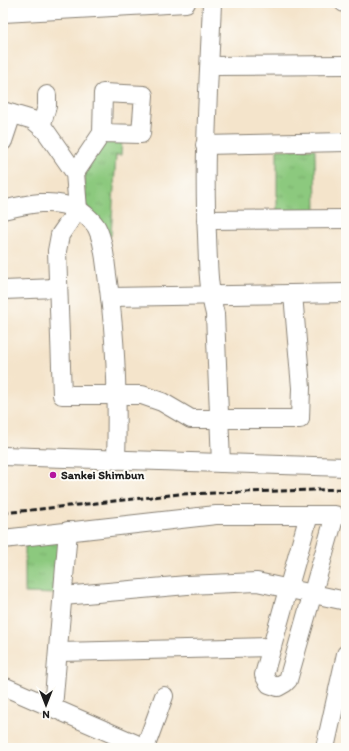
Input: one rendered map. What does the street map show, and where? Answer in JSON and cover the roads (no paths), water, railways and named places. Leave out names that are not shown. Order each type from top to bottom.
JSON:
[{"type":"street","points":[[3,13],[108,5],[186,3]]},
{"type":"street","points":[[212,3],[205,145],[206,220],[210,296],[215,314],[221,463]]},
{"type":"street","points":[[210,66],[346,65]]},
{"type":"street","points":[[41,127],[47,106],[46,95]]},
{"type":"street","points":[[3,141],[8,112],[33,120],[41,127],[75,173],[78,209],[60,235],[57,251],[57,288],[62,395],[142,395],[162,402],[191,419],[300,419],[302,388],[293,294]]},
{"type":"street","points":[[75,173],[102,133]]},
{"type":"street","points":[[205,145],[346,142]]},
{"type":"street","points":[[3,210],[29,203],[46,202],[78,209],[97,227],[103,246],[110,297],[118,395],[116,460]]},
{"type":"street","points":[[206,220],[346,219]]},
{"type":"street","points":[[3,290],[57,288]]},
{"type":"street","points":[[110,297],[346,293]]},
{"type":"street","points":[[3,456],[346,467]]},
{"type":"street","points":[[3,540],[68,531],[216,515],[309,514],[335,515],[288,680],[278,686],[269,684],[264,675],[309,514]]},
{"type":"street","points":[[54,708],[68,531]]},
{"type":"street","points":[[63,596],[187,585],[256,582],[346,601]]},
{"type":"street","points":[[59,652],[272,647]]},
{"type":"street","points":[[325,748],[346,654]]},
{"type":"street","points":[[3,686],[145,748],[164,696]]},
{"type":"railway","points":[[3,513],[180,494],[346,489]]},
{"type":"place","name":"Sankei Shimbun","points":[[53,475]]}]
